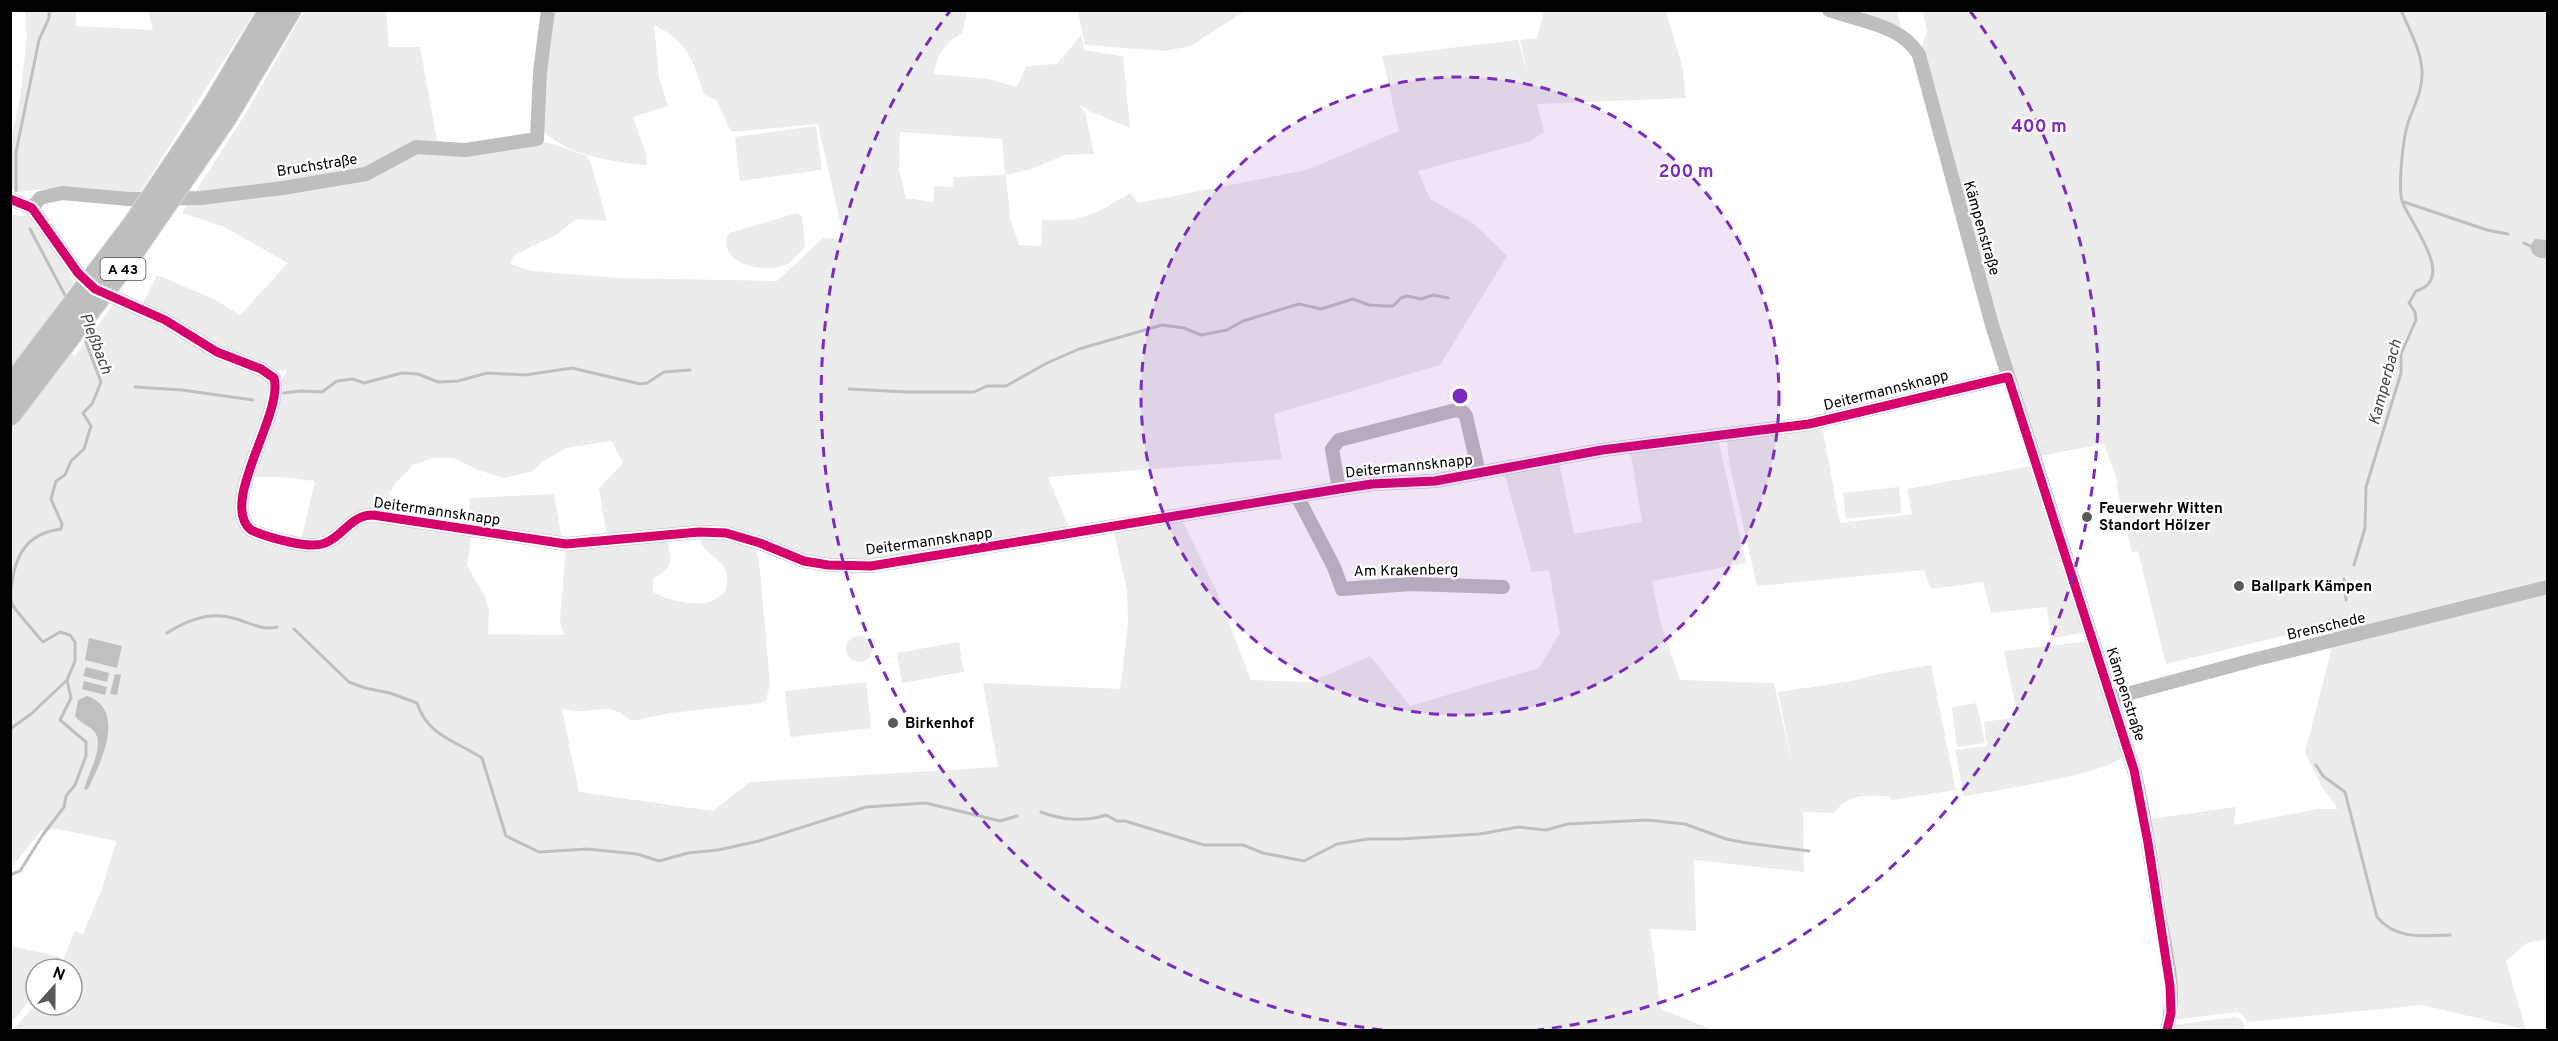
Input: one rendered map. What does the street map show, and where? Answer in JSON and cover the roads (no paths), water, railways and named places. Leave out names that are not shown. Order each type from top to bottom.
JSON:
[{"type":"highway","name":"A 43","points":[[10,416],[125,265],[219,111],[269,10]]},
{"type":"highway","name":"A 43","points":[[10,386],[219,111],[291,10]]},
{"type":"street","name":"Bruchstraße","points":[[32,208],[40,198],[62,193],[129,199],[201,198],[283,188],[366,174],[416,147],[465,150],[537,139],[540,72],[549,10]]},
{"type":"street","name":"Kämpenstraße","points":[[1829,10],[1897,33],[1911,42],[1919,55],[2008,377],[2134,770],[2148,843],[2170,994],[2171,1012],[2167,1030]]},
{"type":"street","points":[[10,200],[32,208]]},
{"type":"street","name":"Deitermannsknapp","points":[[32,208],[78,273],[95,289],[165,320],[217,352],[261,369],[274,378],[275,395],[249,474],[242,515],[247,527],[251,530],[307,545],[326,543],[356,518],[373,515],[566,544],[699,532],[726,533],[754,541],[804,561],[828,565],[872,566],[1339,489],[1372,484],[1436,481],[1602,450],[1809,424],[2008,377]]},
{"type":"street","points":[[1339,489],[1332,449],[1339,440],[1456,410],[1463,412],[1466,416],[1479,473]]},
{"type":"street","name":"Am Krakenberg","points":[[1297,496],[1334,567],[1342,589],[1411,584],[1503,587]]},
{"type":"street","name":"Brenschede","points":[[2112,698],[2253,660],[2547,587]]},
{"type":"waterway","name":"Pleßbach","points":[[16,191],[16,152],[39,40],[49,18],[49,10]]},
{"type":"waterway","name":"Kamperbach","points":[[2354,565],[2365,528],[2366,487],[2401,373],[2401,354],[2416,320],[2415,312],[2409,303],[2416,291],[2428,285],[2433,275],[2427,249],[2406,210],[2401,194],[2404,139],[2422,78],[2417,47],[2401,10]]},
{"type":"waterway","points":[[2404,202],[2487,230],[2508,234]]},
{"type":"waterway","name":"Pleßbach","points":[[30,229],[67,299]]},
{"type":"waterway","points":[[2524,243],[2530,246]]},
{"type":"waterway","points":[[849,389],[974,392],[987,386],[1006,386],[1047,363],[1079,349],[1162,325],[1184,328],[1201,335],[1227,330],[1243,321],[1299,304],[1321,309],[1353,299],[1369,305],[1393,306],[1401,298],[1407,296],[1421,299],[1433,295],[1448,298]]},
{"type":"waterway","name":"Pleßbach","points":[[10,875],[20,871],[64,807],[66,796],[75,785],[86,756],[86,742],[60,720],[71,698],[67,680],[75,661],[75,642],[70,635],[60,632],[43,642],[13,606],[11,600],[14,572],[21,553],[33,539],[50,531],[61,529],[62,524],[51,499],[56,481],[65,475],[71,461],[84,449],[91,426],[83,413],[92,404],[101,382],[82,332]]},
{"type":"waterway","points":[[284,393],[322,392],[337,381],[353,379],[364,383],[402,373],[418,374],[438,382],[458,381],[487,373],[525,375],[572,368],[640,384],[647,383],[664,372],[690,370]]},
{"type":"waterway","points":[[135,387],[182,390],[253,400]]},
{"type":"waterway","name":"Kamperbach","points":[[2344,579],[2346,600]]},
{"type":"waterway","points":[[167,633],[182,624],[207,616],[224,616],[260,627],[277,627]]},
{"type":"waterway","points":[[294,629],[349,682],[417,703],[422,714],[435,730],[482,758],[506,836],[539,852],[587,849],[637,854],[659,861],[688,853],[718,850],[759,841],[866,807],[926,803],[1000,821],[1017,816]]},
{"type":"waterway","points":[[10,729],[31,714],[67,680]]},
{"type":"waterway","name":"Kamperbach","points":[[2316,765],[2323,776],[2345,792],[2377,917],[2384,924],[2401,933],[2420,936],[2450,935]]},
{"type":"waterway","points":[[1041,812],[1073,819],[1090,819],[1106,815],[1117,821],[1125,821],[1204,845],[1243,845],[1263,853],[1304,861],[1337,844],[1368,839],[1480,834],[1518,827],[1546,830],[1568,824],[1647,820],[1685,824],[1726,839],[1809,851]]},
{"type":"place","name":"Feuerwehr Witten Standort Hölzer","points":[[2087,517]]},
{"type":"place","name":"Ballpark Kämpen","points":[[2239,586]]},
{"type":"place","name":"Birkenhof","points":[[893,723]]}]
